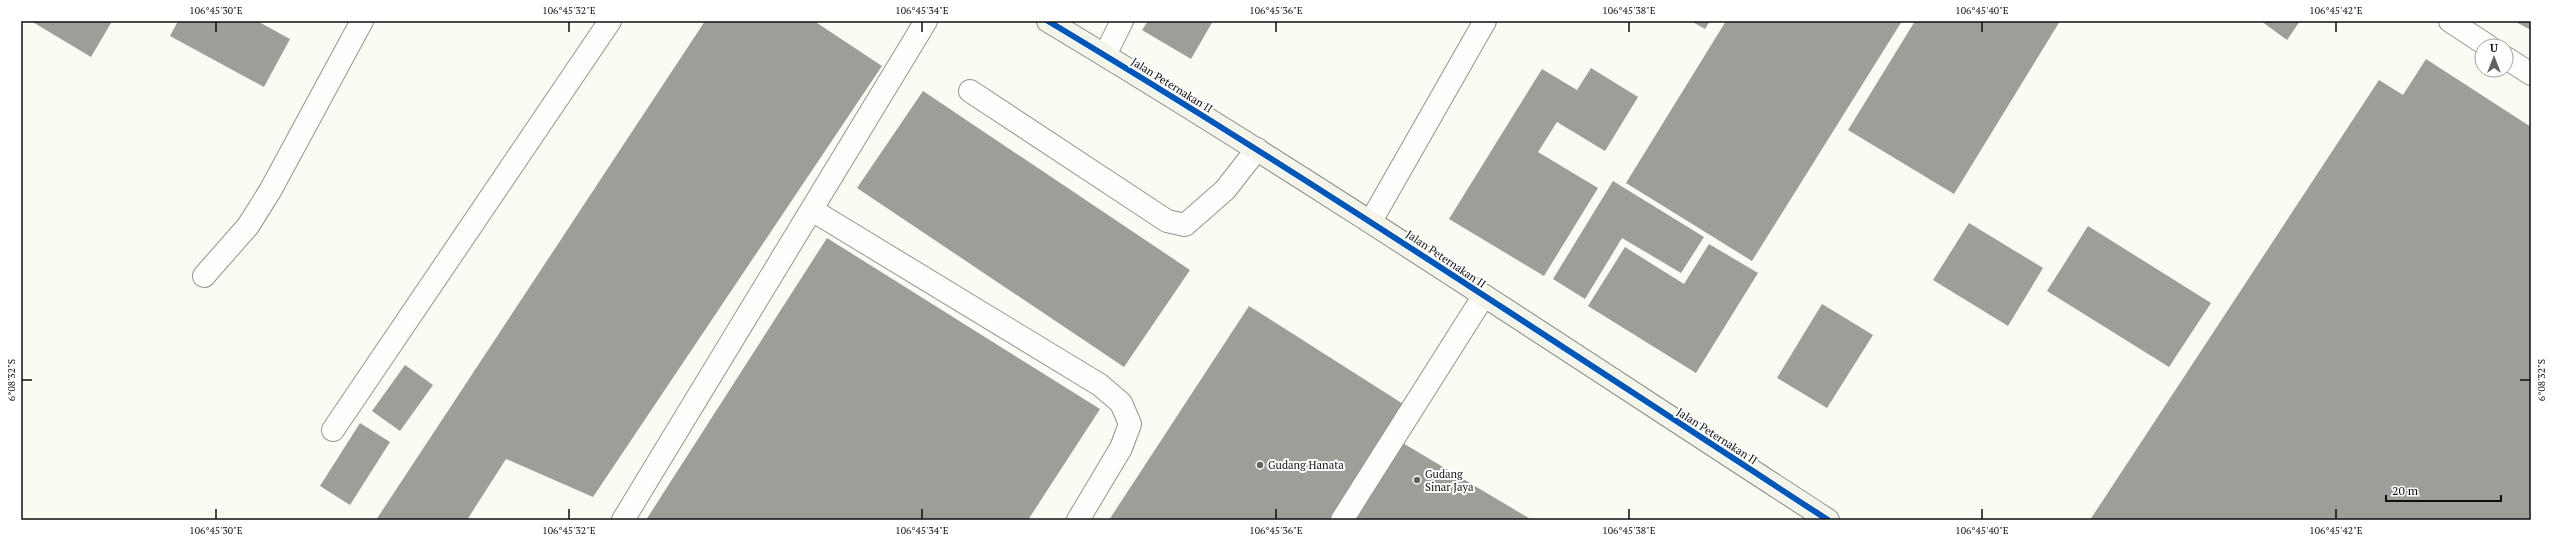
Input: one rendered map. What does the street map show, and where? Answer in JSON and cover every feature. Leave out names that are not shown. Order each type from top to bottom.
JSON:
[{"type":"street","points":[[204,276],[248,226],[270,191],[362,21]]},
{"type":"street","points":[[333,430],[610,21]]},
{"type":"street","points":[[623,520],[926,21]]},
{"type":"street","name":"Jalan Peternakan II","points":[[1048,21],[1257,149],[1371,221],[1483,297],[1828,520]]},
{"type":"street","points":[[1105,55],[1122,21]]},
{"type":"street","points":[[1371,221],[1485,21]]},
{"type":"street","points":[[2450,21],[2476,38]]},
{"type":"street","points":[[2514,63],[2531,74]]},
{"type":"street","points":[[970,91],[1167,221],[1185,225],[1225,190],[1257,149]]},
{"type":"street","points":[[812,210],[1100,385],[1120,403],[1130,424],[1120,448],[1078,520]]},
{"type":"street","points":[[1342,520],[1483,297]]},
{"type":"building","points":[[31,21],[108,21],[111,23],[91,57]]},
{"type":"building","points":[[178,21],[257,21],[290,39],[264,87],[170,36]]},
{"type":"building","points":[[705,21],[814,21],[882,66],[593,497],[506,459],[467,520],[376,520]]},
{"type":"building","points":[[1148,21],[1213,21],[1191,59],[1142,30]]},
{"type":"building","points":[[1691,21],[1710,21],[1705,29]]},
{"type":"building","points":[[1726,21],[1902,21],[1752,261],[1626,183]]},
{"type":"building","points":[[1915,21],[2060,21],[1954,194],[1848,130]]},
{"type":"building","points":[[2261,21],[2300,21],[2287,40]]},
{"type":"building","points":[[2514,21],[2531,21],[2531,30]]},
{"type":"building","points":[[2426,59],[2531,127],[2531,520],[2090,520],[2379,80],[2403,95]]},
{"type":"building","points":[[1591,68],[1638,97],[1605,151],[1557,122],[1538,152],[1598,188],[1544,276],[1449,219],[1542,69],[1577,90]]},
{"type":"building","points":[[923,91],[1190,270],[1124,367],[857,188]]},
{"type":"building","points":[[1613,181],[1704,237],[1681,273],[1622,238],[1585,299],[1553,279]]},
{"type":"building","points":[[1969,223],[2043,268],[2008,326],[1933,280]]},
{"type":"building","points":[[2088,226],[2211,303],[2169,367],[2047,291]]},
{"type":"building","points":[[827,238],[1100,409],[1028,520],[646,520]]},
{"type":"building","points":[[1709,244],[1758,273],[1696,373],[1588,306],[1625,247],[1684,284]]},
{"type":"building","points":[[1822,304],[1873,335],[1827,408],[1777,378]]},
{"type":"building","name":"Gudang Hanata","points":[[1249,306],[1411,409],[1338,520],[1109,520]]},
{"type":"building","points":[[405,365],[433,385],[400,431],[372,411]]},
{"type":"building","points":[[360,423],[390,442],[350,505],[320,486]]},
{"type":"building","name":"Gudang Sinar Jaya","points":[[1396,439],[1532,520],[1344,520]]},
{"type":"cycle path","points":[[1048,21],[1147,81],[1343,204],[1828,520]]},
{"type":"place","name":"Gudang Hanata","points":[[1260,465]]},
{"type":"place","name":"Gudang Sinar Jaya","points":[[1417,480]]}]
